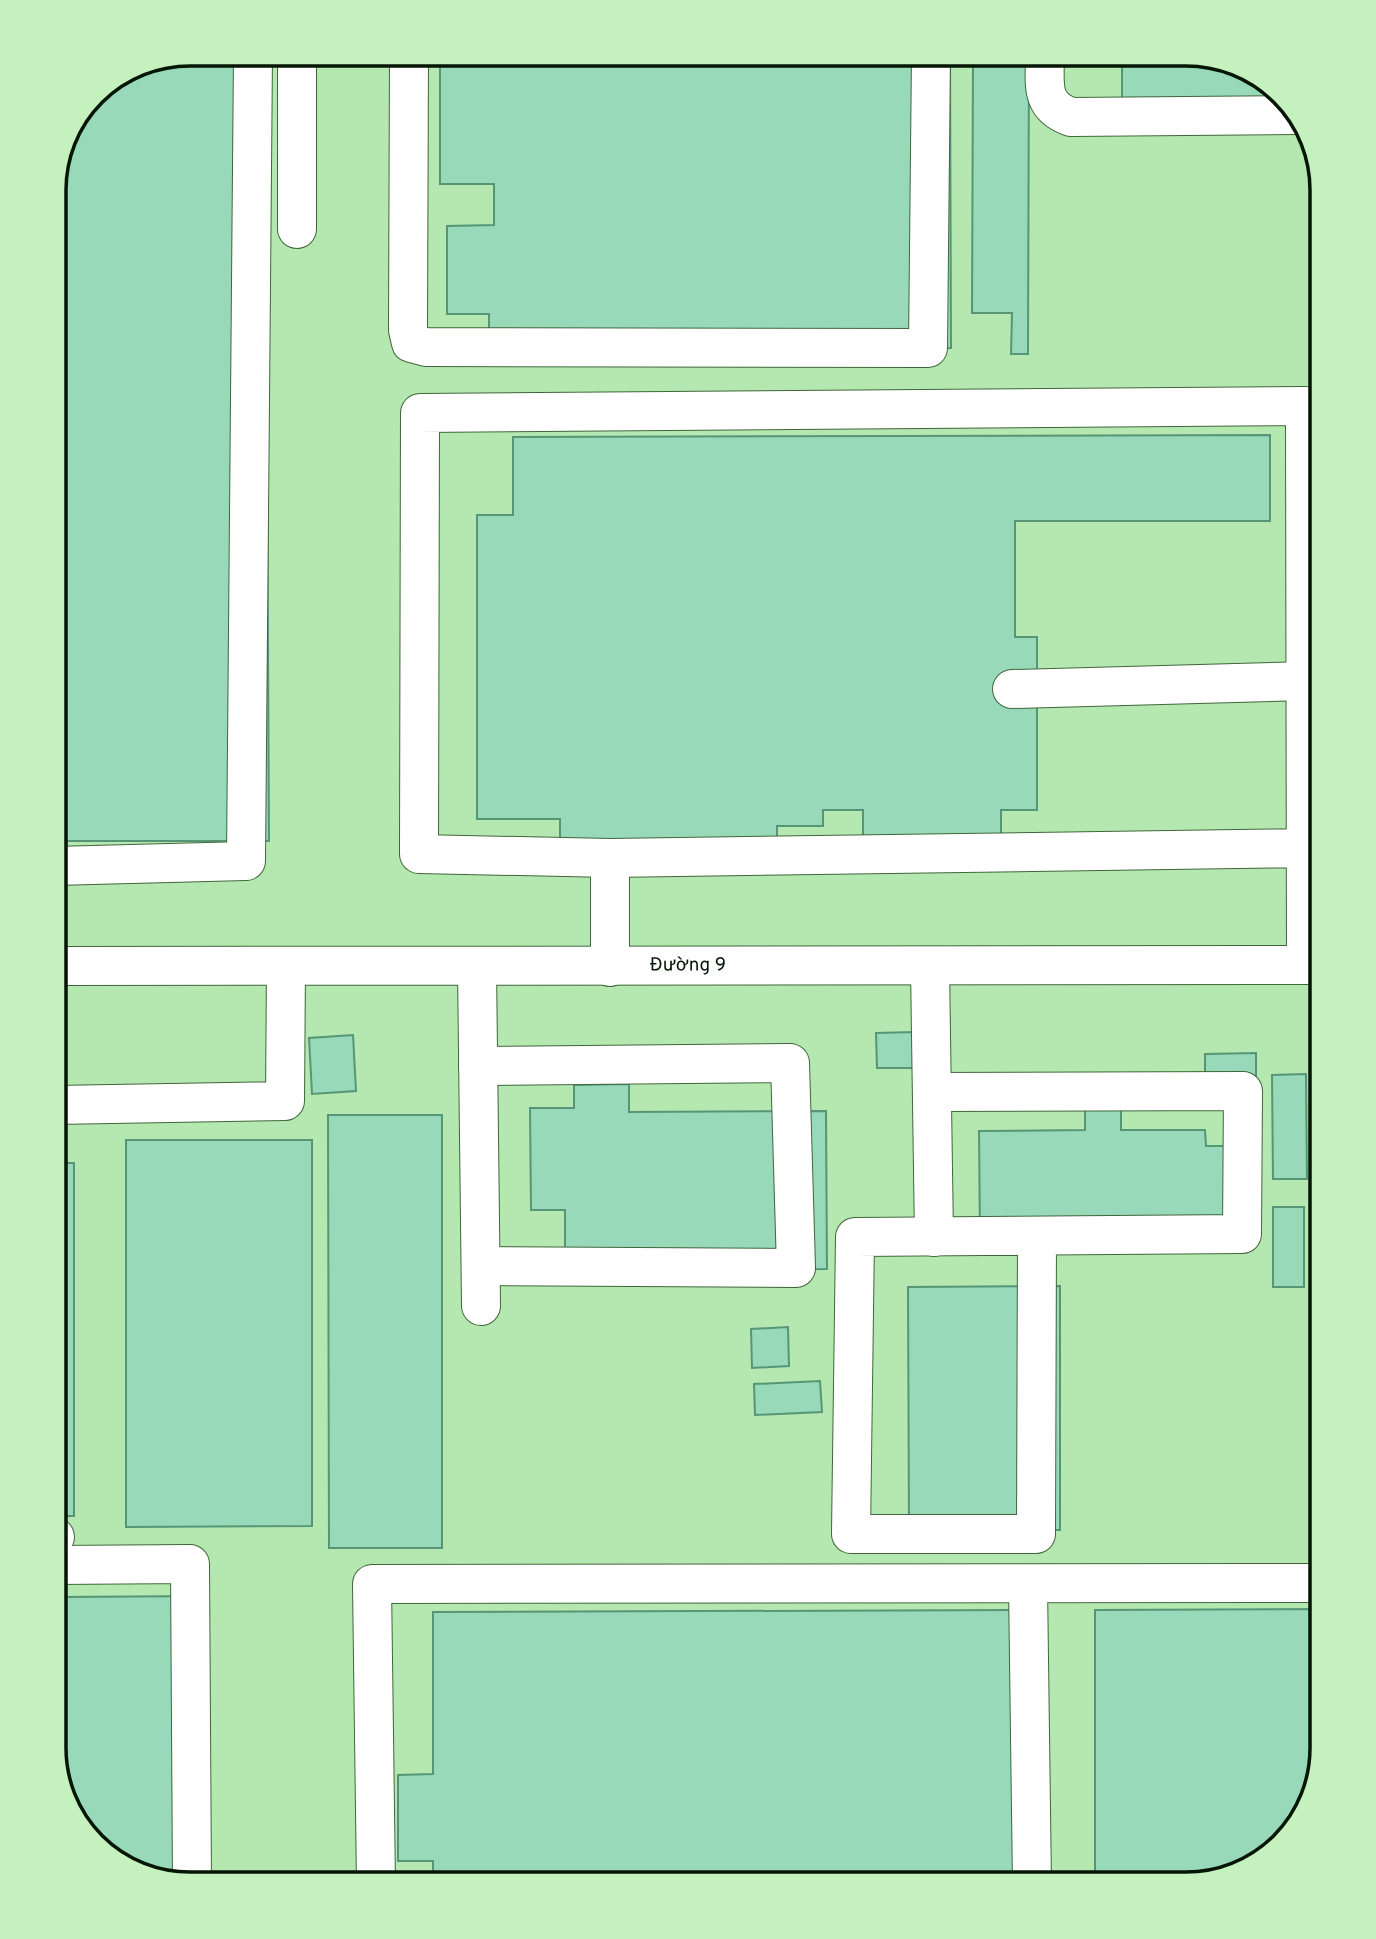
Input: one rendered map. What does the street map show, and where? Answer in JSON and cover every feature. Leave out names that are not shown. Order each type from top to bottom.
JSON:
[{"type":"street","points":[[67,866],[246,861],[253,66]]},
{"type":"street","points":[[297,66],[297,229]]},
{"type":"street","points":[[409,66],[408,330],[411,343],[426,347],[886,348],[928,348],[931,67]]},
{"type":"street","points":[[1046,67],[1048,101],[1056,112],[1071,117],[1284,115]]},
{"type":"street","points":[[1307,848],[610,858],[419,854],[420,413],[1305,406],[1307,848],[1310,898]]},
{"type":"street","points":[[1012,689],[1306,681]]},
{"type":"street","points":[[610,858],[610,967]]},
{"type":"street","name":"Đường 9","points":[[66,966],[1310,965]]},
{"type":"street","points":[[66,1105],[285,1101],[286,967]]},
{"type":"street","points":[[477,967],[481,1306]]},
{"type":"street","points":[[930,967],[934,1237]]},
{"type":"street","points":[[478,1066],[790,1063],[796,1268],[481,1266]]},
{"type":"street","points":[[932,1091],[1243,1091],[1242,1234],[855,1237],[850,1534],[1036,1534],[1037,1236]]},
{"type":"street","points":[[66,1547],[190,1564],[192,1872]]},
{"type":"street","points":[[376,1872],[372,1584],[1310,1583]]},
{"type":"street","points":[[1028,1584],[1032,1872]]},
{"type":"shaded area","points":[[1193,67],[1225,73],[1247,83],[1273,103],[1293,129],[1305,159],[1310,191],[1310,1748],[1305,1780],[1293,1810],[1273,1836],[1247,1856],[1217,1868],[1185,1872],[183,1872],[151,1866],[122,1852],[103,1836],[83,1810],[71,1780],[66,1748],[67,183],[76,143],[97,109],[122,87],[136,79],[175,68]]},
{"type":"building","points":[[191,66],[265,66],[269,841],[67,841],[69,167],[76,143],[87,122],[109,97],[143,76]]},
{"type":"building","points":[[440,66],[950,67],[951,348],[489,351],[489,314],[447,314],[447,226],[494,225],[494,184],[440,184]]},
{"type":"building","points":[[973,67],[1029,67],[1028,354],[1011,354],[1012,313],[972,313]]},
{"type":"building","points":[[1122,67],[1193,67],[1225,73],[1240,79],[1270,100],[1122,99]]},
{"type":"building","points":[[1270,435],[1270,521],[1015,521],[1015,637],[1037,637],[1037,810],[1001,810],[1001,846],[863,846],[863,810],[823,810],[823,826],[777,826],[777,848],[560,848],[560,819],[477,819],[477,515],[513,515],[513,437]]},
{"type":"building","points":[[914,1032],[914,1068],[877,1068],[876,1033]]},
{"type":"building","points":[[353,1035],[356,1091],[312,1094],[309,1038]]},
{"type":"building","points":[[1256,1053],[1256,1084],[1205,1084],[1205,1054]]},
{"type":"building","points":[[1306,1074],[1307,1179],[1273,1179],[1272,1075]]},
{"type":"building","points":[[629,1084],[629,1112],[826,1111],[827,1269],[565,1271],[565,1210],[531,1210],[530,1108],[574,1108],[574,1085]]},
{"type":"building","points":[[1121,1096],[1121,1130],[1205,1130],[1206,1146],[1226,1146],[1227,1237],[980,1239],[979,1131],[1085,1130],[1085,1097]]},
{"type":"building","points":[[328,1115],[442,1115],[442,1548],[329,1548]]},
{"type":"building","points":[[126,1140],[312,1140],[312,1526],[126,1527]]},
{"type":"building","points":[[66,1163],[74,1163],[74,1516],[66,1516]]},
{"type":"building","points":[[1273,1207],[1304,1207],[1304,1287],[1273,1287]]},
{"type":"building","points":[[1060,1286],[1060,1530],[909,1530],[908,1287]]},
{"type":"building","points":[[788,1327],[789,1366],[752,1368],[751,1329]]},
{"type":"building","points":[[820,1381],[822,1412],[755,1415],[754,1384]]},
{"type":"building","points":[[206,1596],[183,1872],[151,1866],[122,1852],[92,1824],[76,1796],[66,1748],[66,1597]]},
{"type":"building","points":[[1310,1609],[1310,1748],[1305,1780],[1300,1796],[1284,1824],[1261,1847],[1233,1863],[1201,1871],[1095,1872],[1095,1610]]},
{"type":"building","points":[[1021,1610],[1021,1872],[433,1872],[433,1861],[398,1861],[398,1775],[433,1774],[433,1612]]}]
